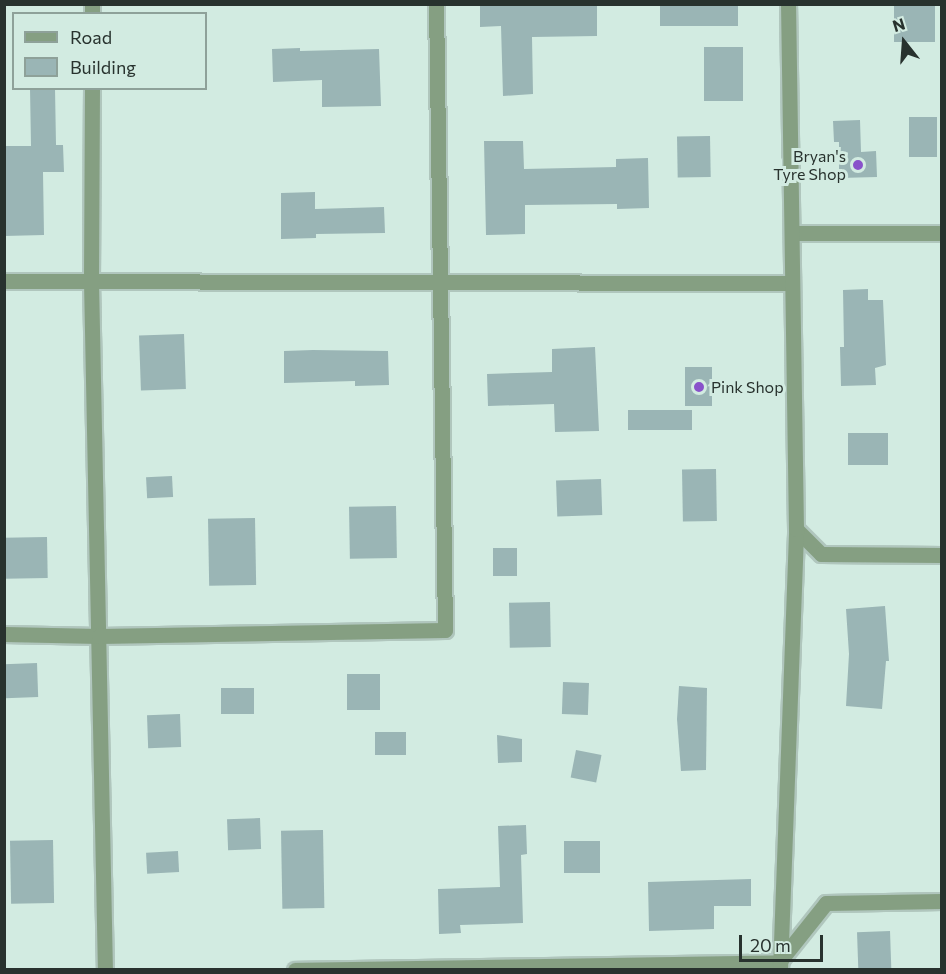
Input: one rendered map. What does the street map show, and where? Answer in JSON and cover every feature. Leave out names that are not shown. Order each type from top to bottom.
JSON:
[{"type":"street","points":[[4,634],[99,636],[445,630],[436,4]]},
{"type":"street","points":[[780,966],[796,529],[788,4]]},
{"type":"street","points":[[92,90],[91,281],[105,969]]},
{"type":"street","points":[[792,233],[942,234]]},
{"type":"street","points":[[4,281],[792,283]]},
{"type":"street","points":[[796,529],[821,554],[942,555]]},
{"type":"street","points":[[780,966],[826,903],[942,901]]},
{"type":"street","points":[[295,969],[780,966]]},
{"type":"building","points":[[480,4],[597,4],[597,36],[532,37],[533,94],[503,96],[501,26],[480,27]]},
{"type":"building","points":[[660,4],[738,4],[738,26],[660,26]]},
{"type":"building","points":[[894,4],[935,4],[935,42],[894,42]]},
{"type":"building","points":[[704,47],[743,47],[743,101],[704,101]]},
{"type":"building","points":[[300,48],[300,51],[379,49],[381,106],[322,107],[322,80],[273,82],[272,49]]},
{"type":"building","points":[[30,90],[55,90],[56,145],[63,145],[64,172],[43,172],[44,235],[4,236],[4,146],[31,146]]},
{"type":"building","points":[[909,117],[937,117],[937,157],[909,157]]},
{"type":"building","points":[[860,120],[861,152],[876,151],[877,177],[839,178],[839,142],[834,142],[833,121]]},
{"type":"building","points":[[710,136],[711,177],[678,178],[677,137]]},
{"type":"building","points":[[484,141],[523,141],[524,169],[616,167],[616,159],[648,158],[649,208],[617,209],[617,204],[525,205],[525,234],[486,235]]},
{"type":"building","points":[[315,192],[315,209],[384,207],[385,233],[316,234],[316,238],[281,239],[281,193]]},
{"type":"building","points":[[868,289],[868,300],[883,300],[886,365],[875,368],[876,385],[841,386],[840,347],[844,347],[843,290]]},
{"type":"building","points":[[184,334],[186,389],[141,391],[139,336]]},
{"type":"building","points":[[595,347],[599,431],[555,432],[554,404],[488,406],[487,374],[552,372],[552,349]]},
{"type":"building","points":[[284,351],[388,351],[389,385],[355,386],[355,381],[284,383]]},
{"type":"building","name":"Pink Shop","points":[[685,367],[712,367],[712,406],[685,406]]},
{"type":"building","points":[[628,410],[692,410],[692,430],[628,430]]},
{"type":"building","points":[[848,433],[888,433],[888,465],[848,465]]},
{"type":"building","points":[[716,469],[717,521],[683,522],[682,470]]},
{"type":"building","points":[[172,476],[173,497],[147,498],[146,477]]},
{"type":"building","points":[[601,479],[602,515],[557,517],[556,481]]},
{"type":"building","points":[[396,506],[397,558],[350,559],[349,507]]},
{"type":"building","points":[[255,518],[256,585],[209,586],[208,519]]},
{"type":"building","points":[[47,537],[48,578],[5,579],[4,538]]},
{"type":"building","points":[[493,548],[517,548],[517,576],[493,576]]},
{"type":"building","points":[[550,602],[551,647],[510,648],[509,603]]},
{"type":"building","points":[[885,606],[889,661],[886,661],[882,709],[846,706],[849,654],[846,609]]},
{"type":"building","points":[[37,663],[38,697],[5,698],[4,664]]},
{"type":"building","points":[[347,674],[380,674],[380,710],[347,710]]},
{"type":"building","points":[[563,682],[589,683],[588,715],[562,714]]},
{"type":"building","points":[[679,686],[707,688],[706,770],[681,771],[677,719]]},
{"type":"building","points":[[221,688],[254,688],[254,714],[221,714]]},
{"type":"building","points":[[180,714],[181,747],[148,748],[147,715]]},
{"type":"building","points":[[375,732],[406,732],[406,755],[375,755]]},
{"type":"building","points":[[497,735],[522,739],[522,762],[498,763]]},
{"type":"building","points":[[576,750],[602,755],[596,782],[571,777]]},
{"type":"building","points":[[260,818],[261,849],[228,850],[227,819]]},
{"type":"building","points":[[526,825],[527,854],[521,855],[523,923],[460,925],[461,933],[439,934],[438,889],[500,887],[498,826]]},
{"type":"building","points":[[323,830],[324,908],[282,909],[281,831]]},
{"type":"building","points":[[53,840],[54,903],[11,904],[10,841]]},
{"type":"building","points":[[564,841],[600,841],[600,873],[564,873]]},
{"type":"building","points":[[178,851],[179,872],[147,874],[146,853]]},
{"type":"building","points":[[751,879],[751,906],[714,906],[714,929],[649,931],[648,882]]},
{"type":"building","points":[[890,931],[891,969],[858,970],[857,932]]},
{"type":"place","name":"Bryan's Tyre Shop","points":[[858,165]]},
{"type":"place","name":"Pink Shop","points":[[699,387]]}]
